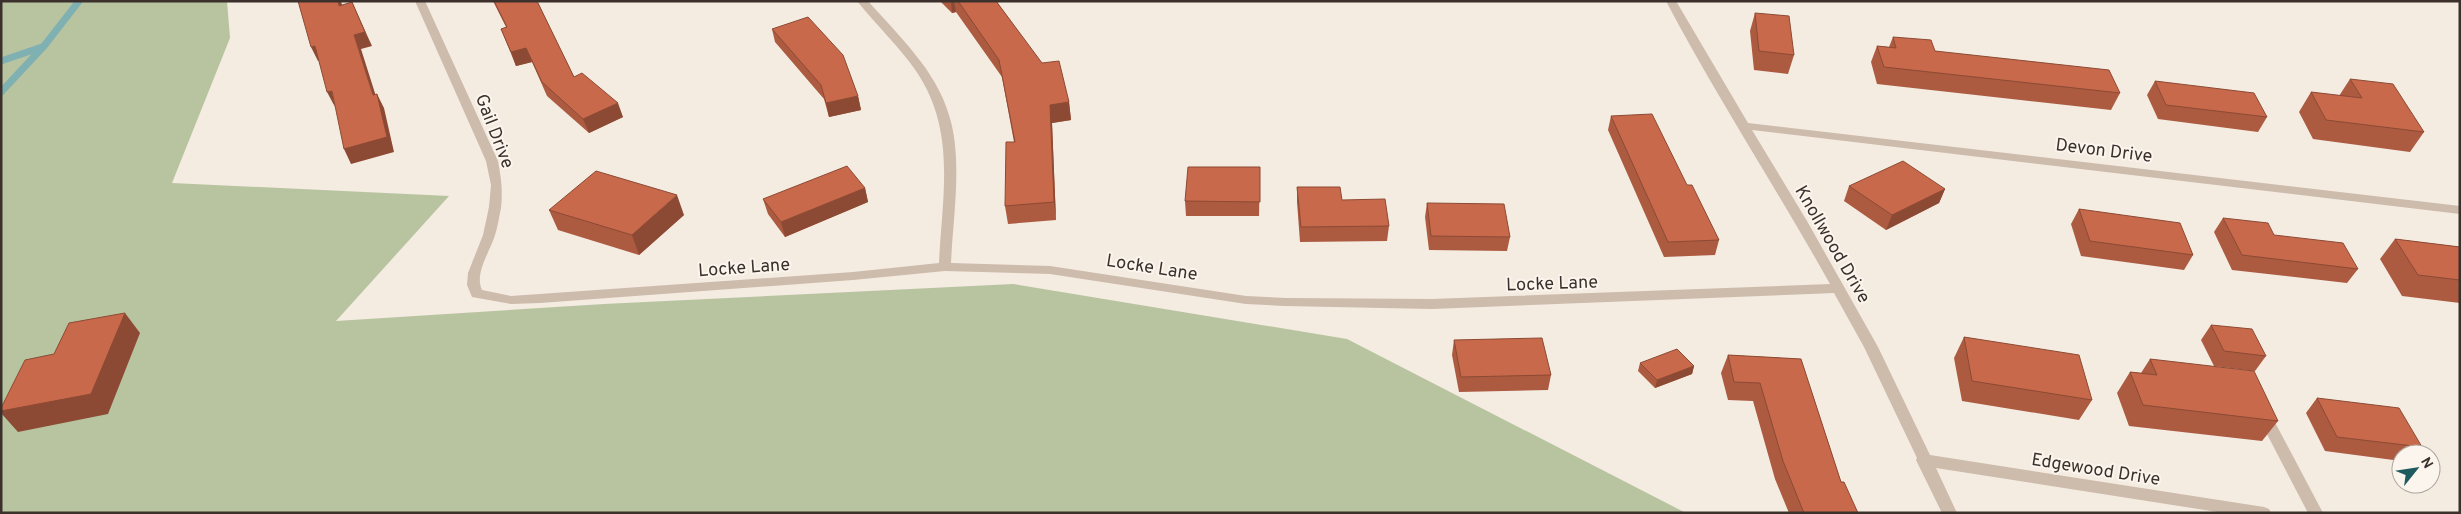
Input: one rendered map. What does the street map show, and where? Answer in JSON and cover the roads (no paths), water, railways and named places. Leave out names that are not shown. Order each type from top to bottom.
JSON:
[{"type":"street","name":"Gail Drive","points":[[420,1],[492,161],[496,185],[495,207],[489,235],[473,279]]},
{"type":"street","points":[[862,1],[910,56],[934,92],[944,115],[948,163],[945,267]]},
{"type":"street","name":"Knollwood Drive","points":[[1671,1],[1871,346],[1950,513]]},
{"type":"street","name":"Devon Drive","points":[[1745,126],[2460,210]]},
{"type":"street","name":"Locke Lane","points":[[473,279],[473,285],[477,294],[487,298],[520,299],[834,278],[945,267],[1050,270],[1246,300],[1285,302],[1432,304],[1838,288]]},
{"type":"street","points":[[2263,414],[2316,513]]},
{"type":"street","name":"Edgewood Drive","points":[[1924,460],[2264,513]]},
{"type":"waterway","points":[[1,92],[44,46],[79,1]]},
{"type":"waterway","points":[[1,61],[42,47]]}]
